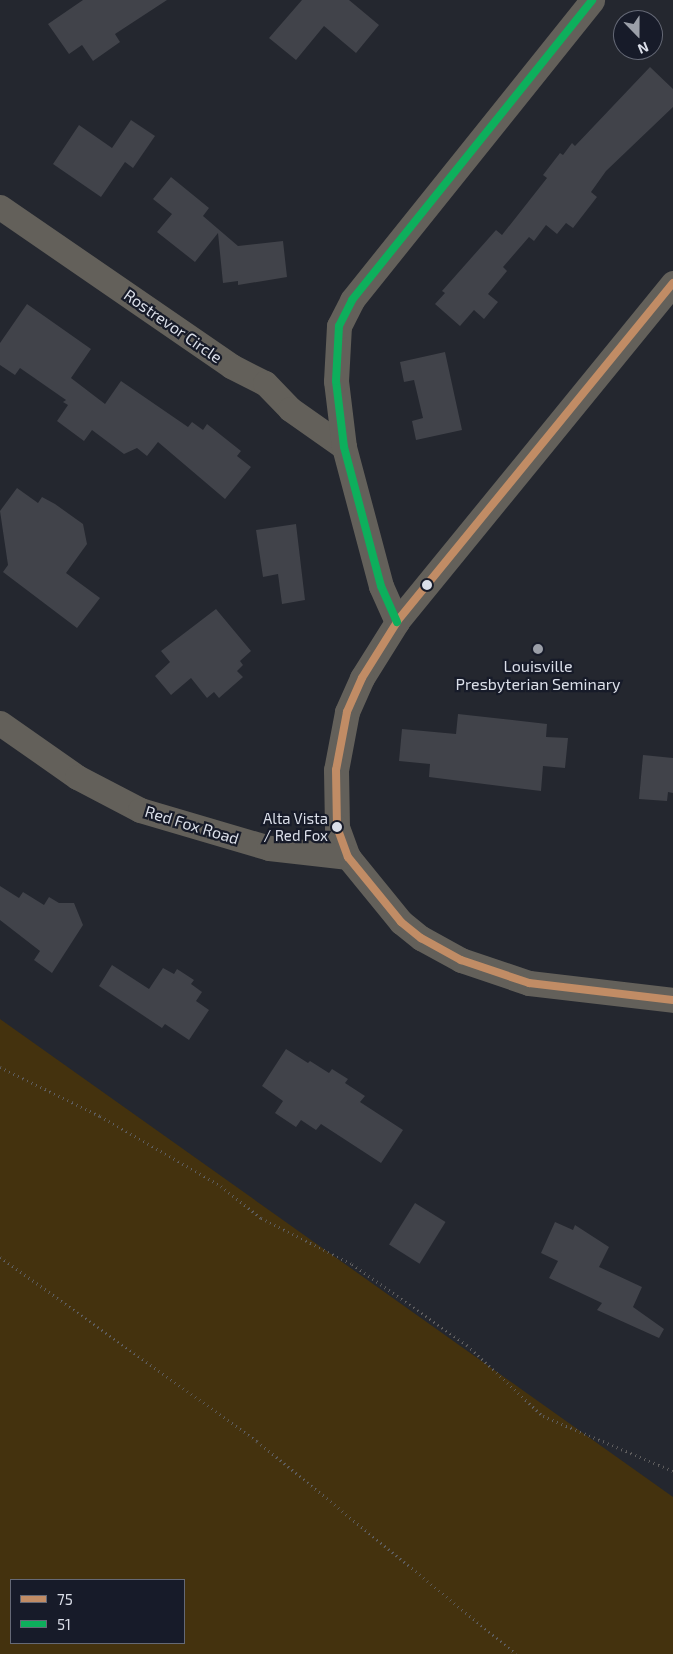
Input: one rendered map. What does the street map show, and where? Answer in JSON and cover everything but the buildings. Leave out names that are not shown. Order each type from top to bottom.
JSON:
[{"type":"street","points":[[397,622],[381,586],[344,447],[336,348],[343,314],[592,0]]},
{"type":"street","name":"Rostrevor Circle","points":[[0,207],[231,366],[266,383],[290,409],[344,447]]},
{"type":"street","points":[[673,283],[397,622],[362,678],[347,712],[337,755],[337,827],[348,857],[401,922],[461,960],[529,982],[673,1000]]},
{"type":"street","name":"Red Fox Road","points":[[0,723],[77,777],[140,810],[269,848],[348,857]]},
{"type":"path","points":[[0,1067],[100,1116],[221,1186],[261,1218],[352,1264],[467,1345],[543,1416],[673,1470]]},
{"type":"path","points":[[0,1257],[257,1441],[516,1654]]},
{"type":"shaded area","points":[[0,1019],[673,1497],[673,1654],[0,1654]]},
{"type":"transit line","name":"51","points":[[397,622],[381,586],[344,447],[336,381],[339,326],[352,300],[592,0]]},
{"type":"transit line","name":"75","points":[[673,283],[397,622],[362,678],[347,712],[336,770],[337,827],[348,857],[401,922],[421,938],[461,960],[529,983],[673,1000]]},
{"type":"place","name":"Louisville Presbyterian Seminary","points":[[538,649]]},
{"type":"place","name":"Alta Vista / Red Fox","points":[[337,827]]}]
